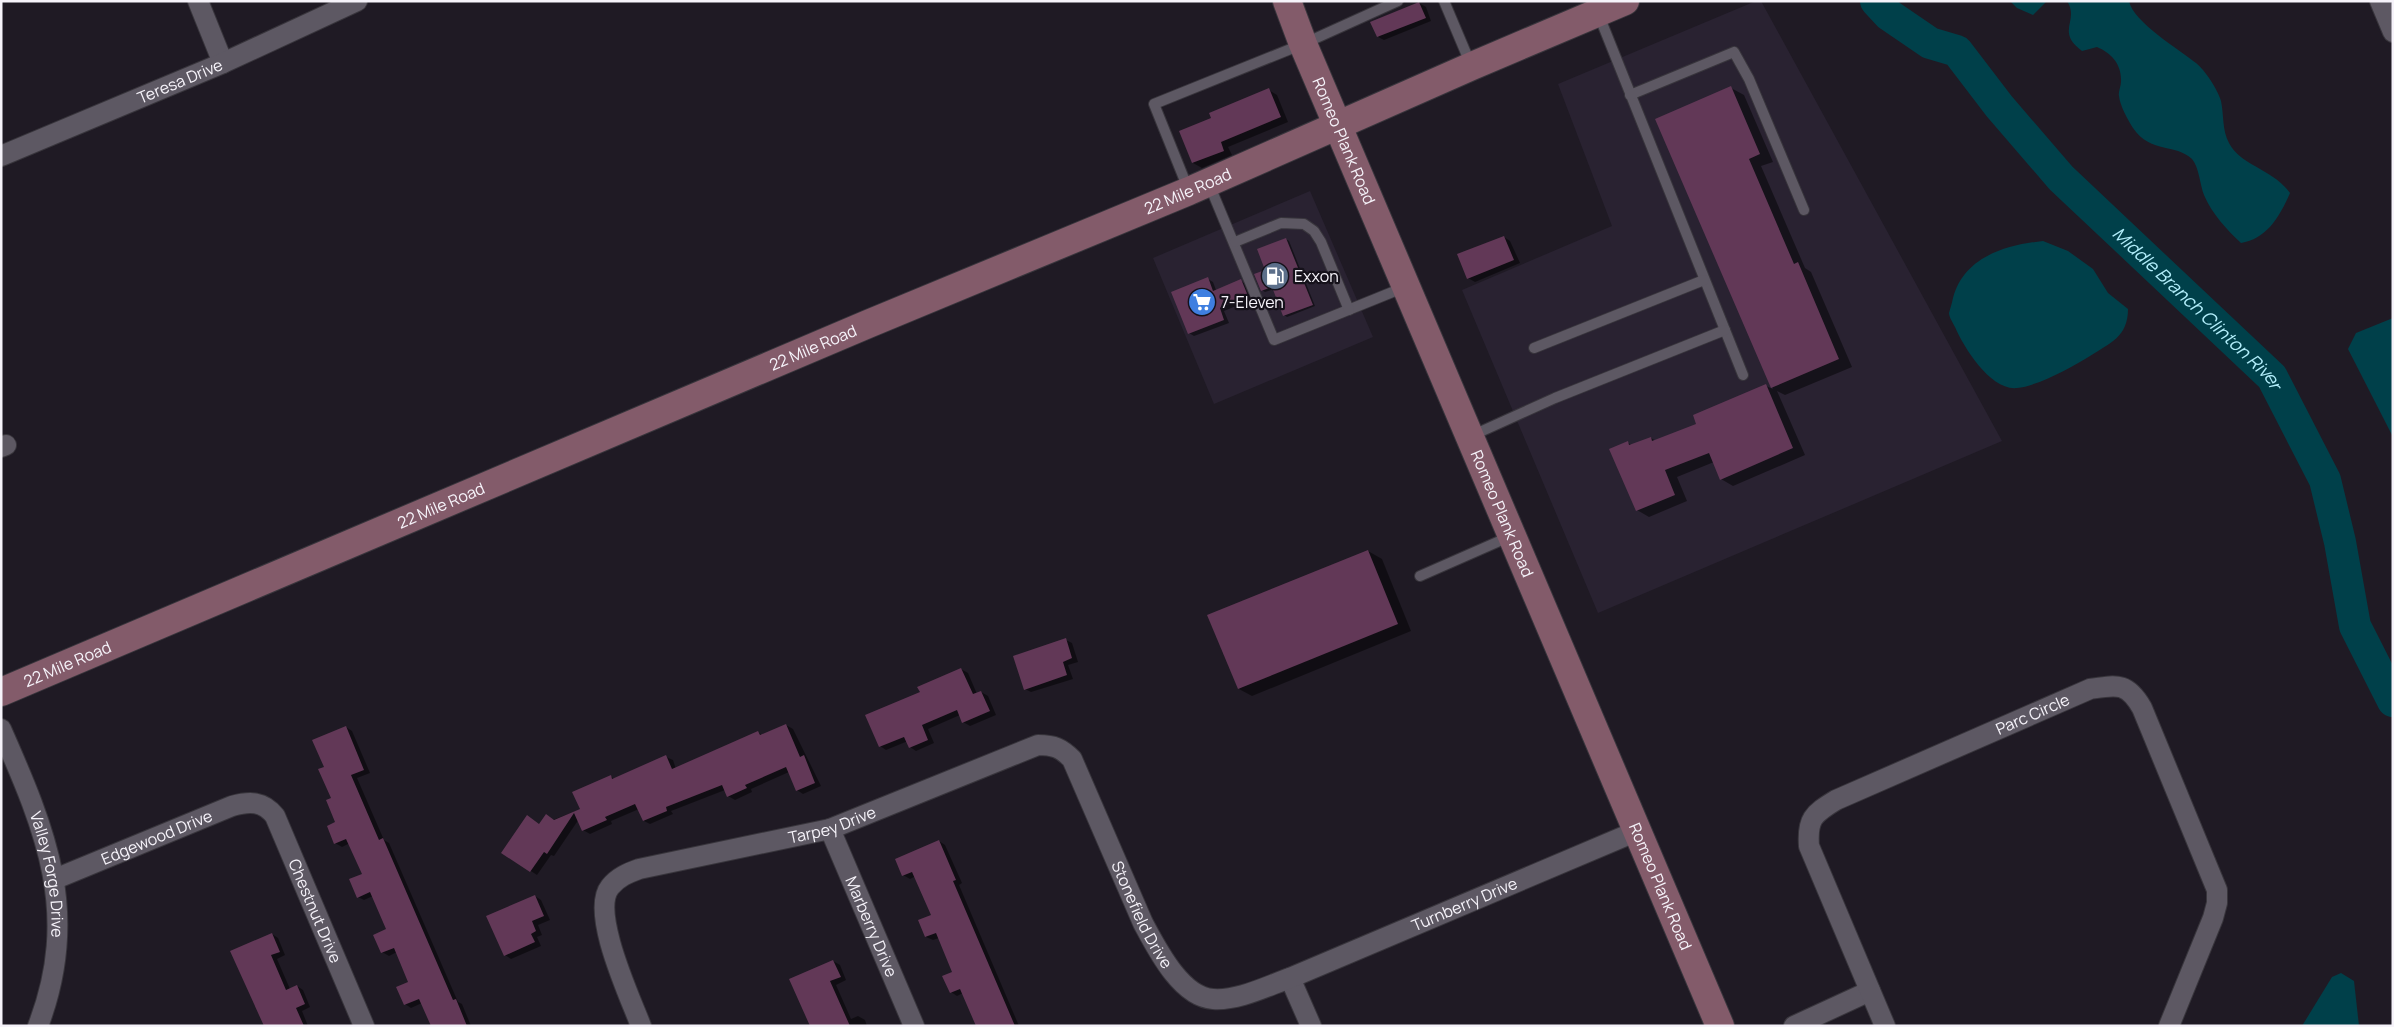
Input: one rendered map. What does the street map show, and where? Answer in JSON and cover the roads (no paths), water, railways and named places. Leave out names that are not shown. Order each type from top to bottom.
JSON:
[{"type":"street","points":[[198,1],[223,63]]},
{"type":"street","name":"Teresa Drive","points":[[1,156],[223,63],[357,1]]},
{"type":"street","name":"Romeo Plank Road","points":[[1287,1],[1302,44],[1407,286],[1720,1026]]},
{"type":"street","name":"22 Mile Road","points":[[1,692],[877,320],[1199,187],[1472,66],[1625,1]]},
{"type":"street","points":[[2380,1],[2393,32]]},
{"type":"street","name":"Parc Circle","points":[[1884,1026],[1809,846],[1808,831],[1810,820],[1836,800],[2090,690],[2109,686],[2123,687],[2134,694],[2142,708],[2217,890],[2217,903],[2213,918],[2170,1026]]},
{"type":"street","name":"Valley Forge Drive","points":[[1,729],[39,820],[55,879],[58,909],[54,972],[38,1026]]},
{"type":"street","name":"Tarpey Drive","points":[[641,1026],[623,980],[603,913],[604,899],[609,888],[621,876],[639,869],[830,828],[1025,749],[1038,745],[1051,745]]},
{"type":"street","name":"Stonefield Drive","points":[[1051,745],[1062,748],[1072,759],[1143,923],[1161,954],[1187,987],[1203,998],[1215,999],[1246,993],[1290,978]]},
{"type":"street","name":"Edgewood Drive","points":[[55,879],[232,806],[246,802],[259,803]]},
{"type":"street","name":"Chestnut Drive","points":[[259,803],[268,808],[275,816],[364,1026]]},
{"type":"street","name":"Marberry Drive","points":[[830,828],[914,1026]]},
{"type":"street","name":"Turnberry Drive","points":[[1290,978],[1637,831]]},
{"type":"street","points":[[1290,978],[1311,1026]]},
{"type":"street","points":[[1794,1026],[1870,991]]},
{"type":"lane","points":[[1398,1],[1302,44],[1154,104],[1199,187],[1234,242],[1274,340],[1407,286]]},
{"type":"lane","points":[[1444,1],[1472,66]]},
{"type":"lane","points":[[1598,12],[1743,375]]},
{"type":"lane","points":[[1630,95],[1734,52],[1749,79],[1804,210]]},
{"type":"lane","points":[[1234,242],[1281,223],[1304,224],[1314,231],[1321,242],[1349,310]]},
{"type":"lane","points":[[1534,348],[1704,280]]},
{"type":"lane","points":[[1470,436],[1555,398],[1725,330]]},
{"type":"lane","points":[[1420,576],[1512,536]]},
{"type":"water","points":[[2010,1],[2047,1],[2033,15],[2017,8]]},
{"type":"water","points":[[2067,1],[2129,1],[2139,18],[2203,70],[2221,101],[2225,133],[2234,151],[2249,163],[2275,178],[2290,193],[2272,225],[2258,237],[2241,243],[2211,209],[2204,195],[2192,159],[2178,151],[2147,142],[2140,136],[2124,113],[2119,94],[2121,84],[2120,70],[2115,60],[2107,52],[2097,47],[2082,51],[2070,38],[2071,14]]},
{"type":"water","points":[[2043,241],[2068,251],[2093,269],[2108,293],[2128,309],[2127,319],[2121,333],[2116,338],[2083,360],[2035,384],[2017,388],[2007,387],[1988,376],[1972,356],[1951,320],[1949,313],[1958,284],[1966,272],[1976,263],[2001,250]]},
{"type":"water","points":[[2393,318],[2393,437],[2348,349],[2356,333]]},
{"type":"water","points":[[2341,973],[2354,981],[2359,1026],[2302,1026],[2332,977]]},
{"type":"waterway","name":"Middle Branch Clinton River","points":[[1876,1],[1889,15],[1930,43],[1957,51],[1999,106],[2061,178],[2272,377],[2325,480],[2340,542],[2355,626],[2393,701]]},
{"type":"place","name":"Exxon","points":[[1275,276]]},
{"type":"place","name":"7-Eleven","points":[[1202,302]]}]
